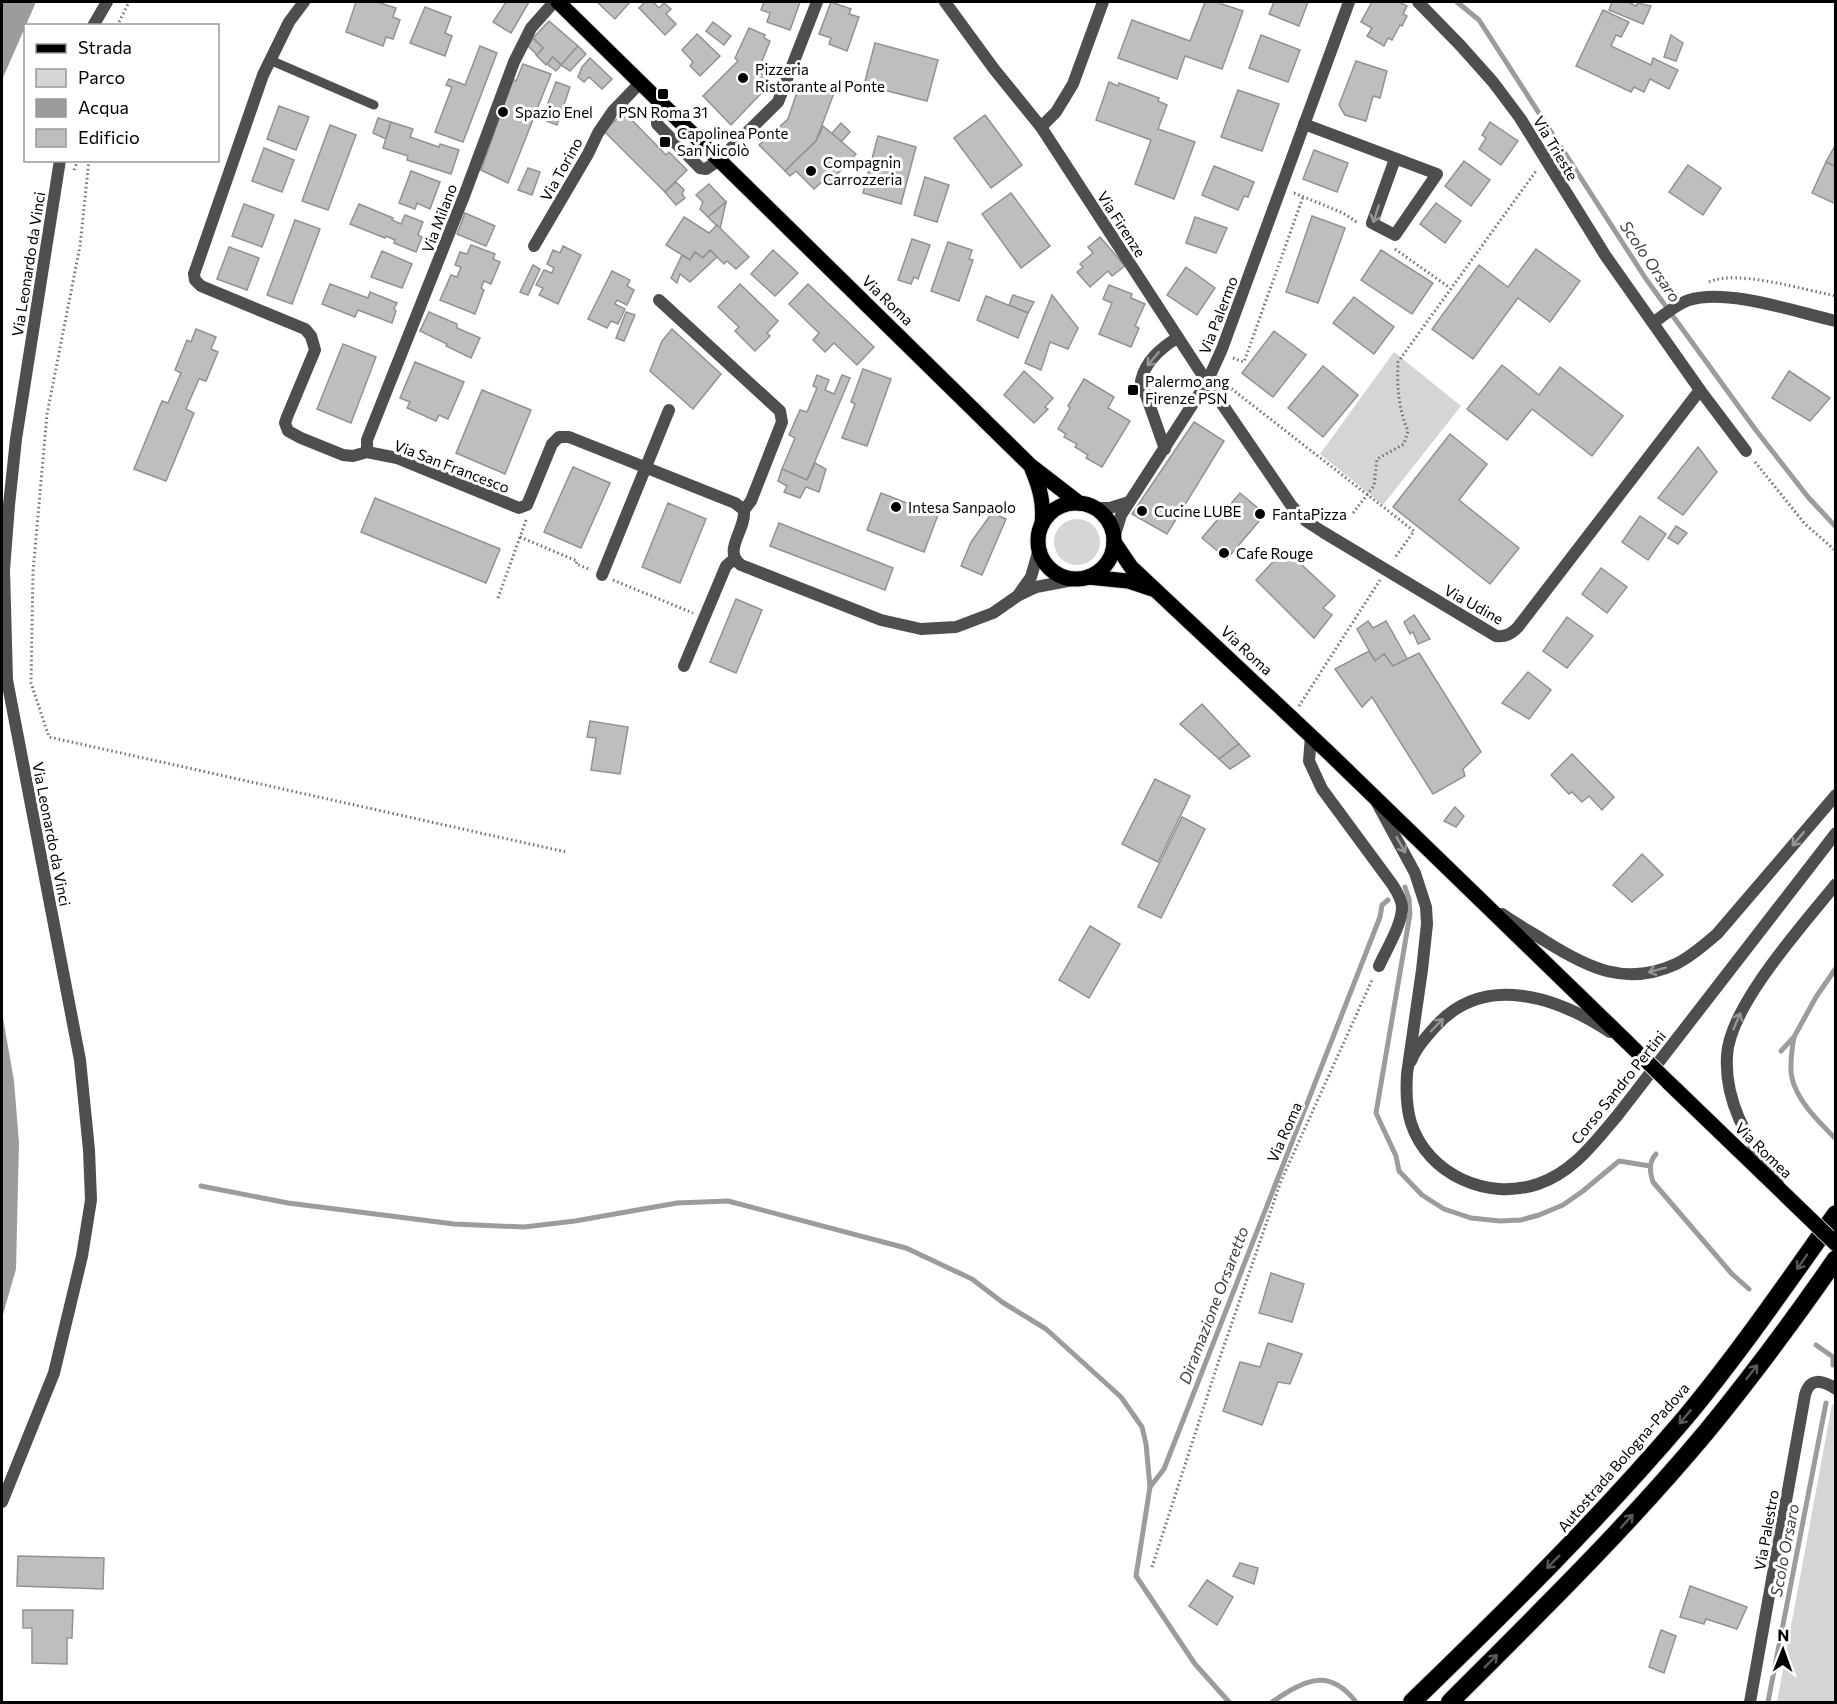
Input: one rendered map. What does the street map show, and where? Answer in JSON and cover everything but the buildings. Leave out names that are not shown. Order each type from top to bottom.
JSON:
[{"type":"highway","name":"Autostrada Bologna-Padova","points":[[1412,1702],[1579,1536],[1685,1417],[1775,1301],[1836,1214]]},
{"type":"highway","points":[[1450,1702],[1601,1550],[1707,1431],[1794,1319],[1836,1259]]},
{"type":"main road","name":"Via Roma","points":[[556,2],[641,82],[1031,466],[1086,506]]},
{"type":"main road","name":"Via Roma","points":[[1031,466],[1042,494],[1044,507],[1041,525]]},
{"type":"main road","points":[[1068,504],[1086,506],[1103,515],[1110,524],[1114,540],[1112,554],[1098,572],[1080,578],[1056,573],[1048,567],[1039,549],[1038,537],[1041,525],[1057,508],[1068,504]]},
{"type":"main road","name":"Via Roma","points":[[1114,540],[1131,567],[1292,717],[1668,1082]]},
{"type":"main road","name":"Via Roma","points":[[1080,578],[1128,581],[1157,591]]},
{"type":"main road","name":"Via Romea","points":[[1668,1082],[1836,1244]]},
{"type":"street","points":[[94,24],[107,2]]},
{"type":"street","points":[[270,60],[289,22],[304,2]]},
{"type":"street","name":"Via Milano","points":[[368,452],[367,440],[460,206],[514,62],[531,28],[556,2]]},
{"type":"street","points":[[719,160],[778,102],[817,2]]},
{"type":"street","name":"Via Firenze","points":[[945,2],[994,69],[1041,127],[1207,381]]},
{"type":"street","points":[[1041,127],[1056,112],[1073,84],[1103,2]]},
{"type":"street","name":"Via Palermo","points":[[1114,540],[1121,515],[1207,381],[1222,349],[1349,2]]},
{"type":"street","name":"Via Trieste","points":[[1418,2],[1493,82],[1520,118],[1605,255],[1658,319],[1700,390],[1746,451]]},
{"type":"street","name":"Via San Francesco","points":[[270,60],[194,274],[195,280],[201,286],[305,328],[311,336],[315,350],[287,417],[285,423],[288,430],[301,438],[343,455],[352,456],[368,452],[397,458],[519,508],[527,505],[552,444],[560,437],[569,437],[735,503],[744,510]]},
{"type":"street","name":"Via Torino","points":[[534,246],[598,133],[613,111],[641,82]]},
{"type":"street","points":[[1304,124],[1437,174],[1395,235],[1372,223],[1395,159]]},
{"type":"street","name":"Via Leonardo da Vinci","points":[[2,1502],[54,1372],[82,1256],[91,1200],[89,1149],[80,1060],[7,680],[4,570],[9,505],[16,440],[60,162]]},
{"type":"street","points":[[1658,319],[1688,300],[1706,296],[1727,297],[1836,321]]},
{"type":"street","points":[[659,300],[780,411],[782,416],[782,422],[751,501],[744,510],[745,519],[732,552],[734,559],[741,565],[881,620],[921,629],[956,627],[979,619],[1019,594],[1036,587],[1080,578]]},
{"type":"street","points":[[1165,449],[1141,381],[1149,362],[1178,338]]},
{"type":"street","name":"Via Udine","points":[[1207,381],[1291,505],[1306,521],[1386,572],[1496,636],[1511,633],[1518,627],[1700,390]]},
{"type":"street","points":[[602,575],[669,411]]},
{"type":"street","points":[[1086,506],[1110,508],[1129,502]]},
{"type":"street","points":[[1019,594],[1031,577],[1039,549]]},
{"type":"street","points":[[684,666],[726,566],[734,559]]},
{"type":"street","points":[[1311,736],[1309,761],[1322,789],[1392,884],[1402,906],[1399,922],[1379,966]]},
{"type":"street","name":"Corso Sandro Pertini","points":[[1372,795],[1415,873],[1426,907],[1425,944],[1407,1074],[1407,1108],[1414,1130],[1431,1157],[1454,1176],[1466,1182],[1500,1189],[1517,1189],[1538,1184],[1558,1175],[1577,1161],[1617,1116],[1836,833]]},
{"type":"street","points":[[1481,900],[1576,960],[1598,970],[1637,974],[1658,970],[1677,963],[1697,951],[1717,934],[1836,795]]},
{"type":"street","points":[[1806,1215],[1760,1158],[1742,1126],[1728,1078],[1727,1056],[1730,1036],[1743,1008],[1761,981],[1836,884]]},
{"type":"street","name":"Corso Sandro Pertini","points":[[1407,1074],[1413,1057],[1425,1038],[1442,1019],[1462,1005],[1486,997],[1513,994],[1538,998],[1588,1018],[1628,1043]]},
{"type":"street","name":"Via Palestro","points":[[1750,1702],[1807,1387],[1813,1382],[1821,1381],[1833,1387]]},
{"type":"lane","points":[[270,60],[374,105]]},
{"type":"path","points":[[118,24],[129,2]]},
{"type":"path","points":[[1353,513],[1374,486],[1377,459],[1404,444],[1408,431],[1401,413],[1397,390],[1398,362],[1545,158]]},
{"type":"path","points":[[89,162],[80,246],[47,414],[33,572],[31,683],[49,737],[566,852]]},
{"type":"path","points":[[1292,193],[1343,213],[1360,224]]},
{"type":"path","points":[[1230,364],[1232,357],[1244,362],[1303,197]]},
{"type":"path","points":[[1388,244],[1450,288]]},
{"type":"path","points":[[1226,381],[1227,385],[1250,405],[1414,531],[1391,562]]},
{"type":"path","points":[[1746,451],[1805,524],[1836,551]]},
{"type":"path","points":[[498,598],[520,537]]},
{"type":"path","points":[[1292,717],[1381,579]]},
{"type":"path","name":"Via Roma","points":[[1152,1567],[1217,1366],[1281,1181],[1379,966]]},
{"type":"green space","points":[[1394,352],[1461,406],[1383,505],[1320,454]]},
{"type":"green space","points":[[1077,519],[1093,526],[1100,542],[1093,558],[1077,565],[1061,558],[1054,542],[1061,526]]},
{"type":"green space","points":[[1832,1404],[1836,1406],[1835,1702],[1777,1702]]},
{"type":"water","points":[[2,2],[36,2],[26,24],[24,24],[24,30],[2,80]]},
{"type":"water","points":[[2,1012],[14,1081],[19,1143],[16,1269],[2,1318]]},
{"type":"waterway","name":"Scolo Orsaro","points":[[1457,2],[1479,20],[1646,279],[1755,429],[1808,497],[1836,527]]},
{"type":"waterway","name":"Diramazione Orsaretto","points":[[1405,887],[1410,914],[1376,1113],[1396,1156],[1399,1171],[1422,1195],[1444,1209],[1471,1218],[1500,1221],[1521,1220],[1563,1205],[1619,1161],[1650,1166]]},
{"type":"waterway","name":"Diramazione Orsaretto","points":[[1229,1702],[1195,1664],[1136,1576],[1150,1487],[1164,1469],[1380,917],[1382,905],[1388,900]]},
{"type":"waterway","name":"Scolo Orsaro","points":[[1781,1051],[1794,1037],[1816,997],[1836,968]]},
{"type":"waterway","points":[[1794,1037],[1791,1068],[1795,1087],[1810,1111],[1836,1139]]},
{"type":"waterway","name":"Scolo Orsaro","points":[[1656,1154],[1651,1164],[1653,1182],[1732,1274],[1749,1289]]},
{"type":"waterway","points":[[201,1186],[288,1203],[454,1224],[524,1227],[575,1221],[677,1203],[728,1201],[906,1248],[972,1279],[1002,1302],[1046,1329],[1121,1397],[1142,1427],[1150,1487]]},
{"type":"waterway","name":"Scolo Orsaro","points":[[1816,1345],[1833,1357],[1833,1365]]},
{"type":"waterway","name":"Scolo Orsaro","points":[[1768,1702],[1826,1403]]},
{"type":"waterway","name":"Diramazione Orsaretto","points":[[1272,1702],[1305,1683],[1316,1681],[1336,1684],[1356,1702]]},
{"type":"place","name":"Pizzeria Ristorante al Ponte","points":[[743,78]]},
{"type":"place","name":"PSN Roma 31","points":[[663,94]]},
{"type":"place","name":"Spazio Enel","points":[[503,112]]},
{"type":"place","name":"Capolinea Ponte San Nicolò","points":[[665,142]]},
{"type":"place","name":"Compagnin Carrozzeria","points":[[811,171]]},
{"type":"place","name":"Palermo ang Firenze PSN","points":[[1133,390]]},
{"type":"place","name":"Intesa Sanpaolo","points":[[896,507]]},
{"type":"place","name":"Cucine LUBE","points":[[1142,511]]},
{"type":"place","name":"FantaPizza","points":[[1260,514]]},
{"type":"place","name":"Cafe Rouge","points":[[1224,553]]}]
